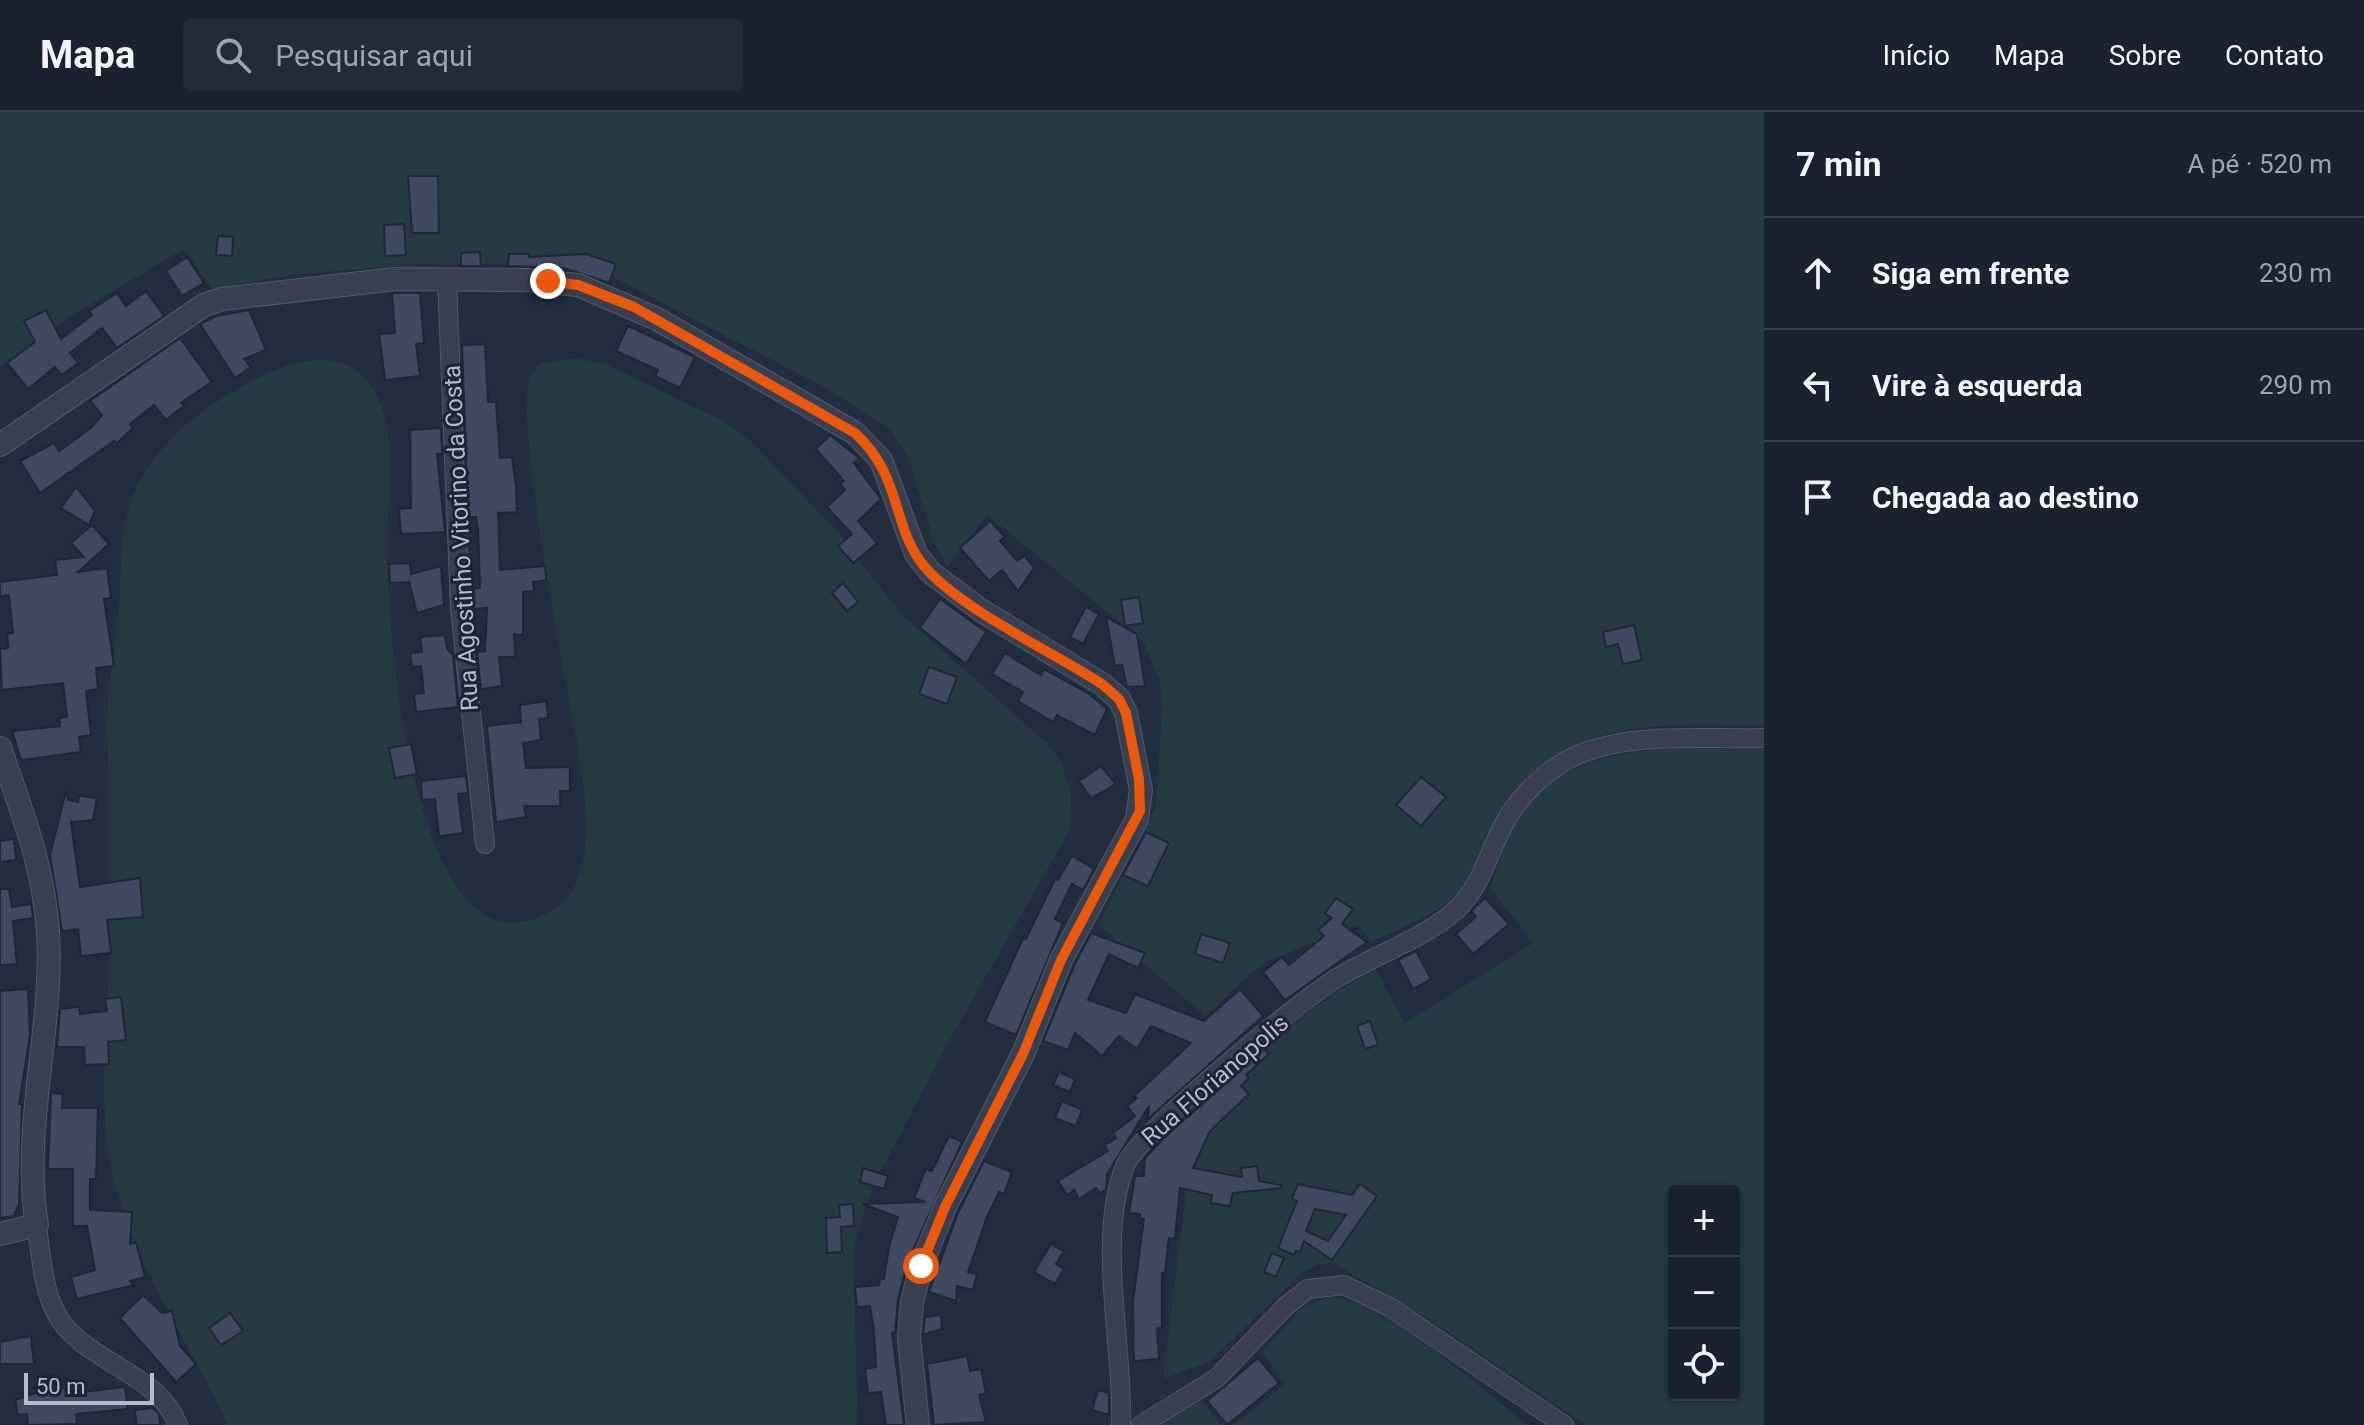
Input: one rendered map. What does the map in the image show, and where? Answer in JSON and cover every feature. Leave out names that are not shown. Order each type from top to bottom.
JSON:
[{"type":"street","points":[[0,445],[213,302],[313,286],[447,279],[548,281],[592,290],[657,319],[843,424],[881,460],[916,554],[930,572],[982,611],[1102,684],[1119,699],[1126,713],[1139,779],[1140,811],[1061,960],[1023,1054],[945,1207],[915,1284],[909,1338],[918,1425]]},
{"type":"street","name":"Rua Agostinho Vitorino da Costa","points":[[447,279],[460,608],[485,844]]},
{"type":"street","name":"Rua Florianopolis","points":[[1121,1425],[1122,1398],[1113,1315],[1114,1247],[1120,1187],[1129,1158],[1148,1136],[1268,1031],[1342,975],[1448,917],[1470,896],[1482,878],[1508,816],[1546,774],[1572,757],[1653,741],[1764,738]]},
{"type":"street","points":[[0,748],[33,841],[48,932],[47,983],[31,1174],[52,1304],[61,1321],[86,1347],[162,1399],[178,1425]]},
{"type":"street","points":[[0,1234],[37,1225]]},
{"type":"street","points":[[1141,1425],[1217,1378],[1301,1293],[1334,1284],[1363,1291],[1391,1308],[1564,1425]]},
{"type":"green space","points":[[0,112],[1764,112],[1764,726],[1695,725],[1627,730],[1595,738],[1564,751],[1536,769],[1511,795],[1471,881],[1447,903],[1371,942],[1358,925],[1270,960],[1251,973],[1205,1016],[1099,925],[1156,807],[1162,707],[1160,681],[1143,641],[987,515],[947,567],[934,542],[908,456],[889,429],[826,388],[607,274],[539,263],[408,265],[290,275],[212,289],[184,249],[69,317],[0,367]]},
{"type":"green space","points":[[575,358],[606,364],[723,421],[749,439],[834,528],[902,615],[1046,742],[1059,758],[1071,790],[1070,830],[953,1034],[874,1184],[861,1220],[853,1252],[858,1425],[228,1425],[133,1239],[112,1173],[105,1120],[110,917],[107,714],[123,542],[132,498],[154,459],[185,425],[246,384],[268,373],[314,360],[335,361],[355,369],[371,386],[386,424],[390,467],[387,552],[392,638],[408,749],[421,803],[438,852],[460,891],[487,916],[497,920],[517,922],[538,918],[564,901],[579,878],[585,852],[586,813],[540,535],[526,403],[529,377],[540,363]]},
{"type":"green space","points":[[1665,749],[1764,749],[1764,1425],[1586,1425],[1441,1327],[1334,1263],[1319,1264],[1302,1273],[1210,1361],[1163,1379],[1191,1152],[1205,1122],[1223,1095],[1244,1069],[1293,1024],[1375,968],[1405,1023],[1533,943],[1490,888],[1507,841],[1521,814],[1544,789],[1570,771],[1600,759]]},
{"type":"green space","points":[[1330,1297],[1351,1302],[1403,1330],[1527,1425],[1234,1425],[1285,1384],[1262,1352],[1303,1307]]},
{"type":"green space","points":[[1201,1400],[1221,1425],[1154,1425]]},
{"type":"building","points":[[408,176],[438,176],[439,233],[412,233]]},
{"type":"building","points":[[404,224],[406,255],[385,256],[384,225]]},
{"type":"building","points":[[218,236],[233,237],[232,256],[216,255]]},
{"type":"building","points":[[480,252],[481,266],[461,266],[461,253]]},
{"type":"building","points":[[509,254],[529,254],[529,257],[586,254],[616,264],[609,283],[564,268],[508,266]]},
{"type":"building","points":[[187,257],[204,283],[182,296],[166,271]]},
{"type":"building","points":[[146,291],[164,316],[117,348],[102,328],[70,353],[78,363],[62,375],[55,367],[28,389],[7,363],[35,342],[24,321],[46,310],[61,339],[92,315],[89,311],[117,293],[126,306]]},
{"type":"building","points":[[392,293],[420,293],[424,343],[416,344],[420,376],[385,380],[379,334],[395,333]]},
{"type":"building","points":[[249,310],[266,350],[244,359],[251,367],[235,378],[200,324],[216,316]]},
{"type":"building","points":[[628,326],[695,357],[680,388],[655,376],[658,370],[616,351]]},
{"type":"building","points":[[180,338],[212,382],[181,403],[184,406],[166,420],[154,405],[130,424],[133,428],[117,443],[114,441],[40,493],[20,461],[54,443],[59,451],[91,428],[102,415],[90,401]]},
{"type":"building","points":[[485,344],[488,402],[496,402],[500,458],[512,457],[516,486],[517,512],[498,513],[500,570],[545,566],[546,580],[533,582],[534,591],[523,592],[523,635],[514,634],[515,657],[499,657],[502,686],[481,689],[477,652],[485,651],[487,608],[474,609],[474,588],[480,588],[478,529],[476,517],[468,517],[462,345]]},
{"type":"building","points":[[441,428],[442,454],[437,454],[445,532],[401,534],[399,509],[411,508],[410,430]]},
{"type":"building","points":[[830,435],[859,458],[854,463],[881,499],[858,521],[877,543],[853,563],[838,546],[852,534],[827,507],[845,490],[840,484],[844,481],[816,449]]},
{"type":"building","points":[[76,487],[95,511],[89,525],[61,508]]},
{"type":"building","points":[[990,521],[1005,537],[1000,541],[1017,561],[1025,556],[1034,568],[1018,591],[1002,570],[989,581],[960,548]]},
{"type":"building","points":[[92,525],[109,544],[78,572],[107,568],[111,598],[104,599],[114,666],[96,668],[98,689],[86,691],[91,735],[79,737],[81,752],[21,760],[12,731],[60,726],[59,718],[67,717],[63,683],[2,690],[0,649],[8,648],[7,634],[13,633],[9,595],[0,596],[0,582],[57,575],[55,560],[84,557],[71,543]]},
{"type":"building","points":[[410,563],[411,574],[441,566],[444,605],[417,613],[409,582],[390,583],[389,564]]},
{"type":"building","points":[[843,583],[858,602],[847,611],[832,593]]},
{"type":"building","points":[[1139,597],[1143,623],[1125,626],[1121,600]]},
{"type":"building","points":[[940,599],[986,632],[966,664],[920,628]]},
{"type":"building","points":[[1086,607],[1099,614],[1083,644],[1070,637]]},
{"type":"building","points":[[1106,617],[1137,634],[1145,686],[1127,687],[1122,665],[1115,666]]},
{"type":"building","points":[[1634,625],[1642,660],[1623,664],[1618,644],[1606,647],[1603,632]]},
{"type":"building","points":[[445,635],[447,649],[453,655],[458,707],[416,712],[414,694],[424,693],[421,666],[412,667],[410,653],[422,652],[420,637]]},
{"type":"building","points":[[1005,653],[1041,675],[1044,669],[1088,693],[1107,709],[1095,735],[1057,715],[1053,722],[1018,701],[1023,692],[992,674]]},
{"type":"building","points":[[929,667],[957,677],[947,704],[919,694]]},
{"type":"building","points":[[546,701],[548,718],[539,719],[541,740],[523,743],[526,768],[570,767],[570,791],[560,791],[560,806],[524,806],[526,817],[496,822],[487,726],[521,722],[520,705]]},
{"type":"building","points":[[411,744],[417,774],[395,778],[389,748]]},
{"type":"building","points":[[1101,766],[1116,784],[1091,798],[1079,781]]},
{"type":"building","points":[[466,776],[468,793],[458,794],[463,833],[439,836],[435,799],[422,800],[421,781]]},
{"type":"building","points":[[1421,777],[1446,797],[1421,826],[1396,805]]},
{"type":"building","points":[[66,791],[68,800],[78,802],[79,796],[97,798],[93,820],[71,822],[80,887],[140,878],[143,917],[107,920],[111,953],[81,956],[78,929],[62,931],[50,855]]},
{"type":"building","points":[[1146,832],[1169,843],[1148,886],[1123,875]]},
{"type":"building","points":[[14,839],[16,860],[0,862],[0,841]]},
{"type":"building","points":[[1072,856],[1094,869],[1083,890],[1072,884],[1055,919],[1063,923],[1016,1035],[985,1022],[1023,938],[1026,939],[1055,879],[1058,880]]},
{"type":"building","points":[[0,889],[9,889],[12,907],[31,904],[33,918],[13,921],[17,964],[0,965]]},
{"type":"building","points":[[1336,898],[1353,909],[1342,924],[1367,942],[1285,1000],[1263,972],[1282,957],[1289,965],[1324,936],[1318,930],[1332,918],[1325,913]]},
{"type":"building","points":[[1485,898],[1509,924],[1473,954],[1456,934],[1476,917],[1471,911]]},
{"type":"building","points":[[1091,933],[1145,953],[1138,968],[1109,954],[1088,1000],[1126,1013],[1135,994],[1204,1021],[1240,989],[1263,1016],[1148,1119],[1149,1106],[1107,1174],[1106,1190],[1100,1193],[1096,1188],[1079,1199],[1074,1190],[1067,1195],[1058,1181],[1108,1151],[1104,1146],[1116,1138],[1113,1133],[1135,1116],[1127,1106],[1137,1098],[1134,1096],[1191,1043],[1151,1026],[1137,1049],[1119,1036],[1102,1056],[1075,1033],[1068,1050],[1043,1041]]},
{"type":"building","points":[[1201,934],[1230,943],[1223,963],[1195,954]]},
{"type":"building","points":[[1416,951],[1431,979],[1413,989],[1398,960]]},
{"type":"building","points":[[28,989],[30,1035],[19,1104],[22,1104],[19,1203],[14,1216],[0,1218],[0,991]]},
{"type":"building","points":[[121,997],[126,1040],[108,1042],[109,1064],[85,1065],[84,1047],[57,1047],[60,1009],[79,1007],[80,1014],[107,1011],[105,999]]},
{"type":"building","points":[[1370,1021],[1378,1045],[1365,1049],[1357,1026]]},
{"type":"building","points":[[1264,1049],[1269,1054],[1246,1075],[1249,1078],[1241,1086],[1249,1094],[1210,1131],[1193,1168],[1242,1177],[1241,1168],[1257,1166],[1259,1181],[1281,1185],[1281,1188],[1233,1193],[1230,1206],[1211,1203],[1212,1195],[1180,1188],[1175,1238],[1169,1238],[1165,1273],[1162,1273],[1162,1328],[1157,1328],[1159,1359],[1134,1361],[1133,1301],[1144,1219],[1140,1219],[1140,1214],[1129,1213],[1135,1176],[1144,1176],[1145,1158],[1167,1135]]},
{"type":"building","points":[[1059,1072],[1075,1079],[1070,1092],[1053,1085]]},
{"type":"building","points":[[51,1093],[63,1094],[62,1108],[98,1108],[96,1179],[90,1179],[90,1210],[132,1212],[130,1244],[136,1242],[145,1277],[130,1281],[134,1285],[77,1299],[71,1277],[95,1270],[87,1226],[73,1226],[73,1169],[48,1169]]},
{"type":"building","points":[[1062,1101],[1082,1110],[1076,1126],[1055,1118]]},
{"type":"building","points":[[949,1136],[962,1142],[908,1261],[898,1299],[895,1332],[892,1333],[904,1425],[886,1425],[881,1392],[868,1393],[865,1369],[876,1367],[874,1330],[870,1306],[857,1307],[855,1287],[879,1285],[880,1278],[884,1279],[898,1217],[862,1204],[925,1202],[914,1198],[926,1169],[932,1171]]},
{"type":"building","points":[[984,1161],[1012,1172],[1004,1194],[999,1192],[987,1217],[968,1272],[977,1274],[973,1290],[957,1286],[956,1301],[929,1292],[958,1213]]},
{"type":"building","points":[[863,1168],[888,1176],[884,1189],[860,1182]]},
{"type":"building","points":[[1298,1184],[1352,1195],[1360,1184],[1377,1196],[1332,1260],[1304,1241],[1300,1252],[1296,1251],[1294,1255],[1278,1248],[1297,1201],[1292,1199]],"holes":[[[1315,1209],[1346,1215],[1328,1241],[1306,1231]]]},
{"type":"building","points":[[853,1204],[854,1226],[841,1227],[842,1252],[827,1253],[826,1218],[840,1217],[839,1205]]},
{"type":"building","points":[[1051,1244],[1064,1251],[1056,1264],[1064,1269],[1055,1284],[1034,1272]]},
{"type":"building","points":[[1272,1253],[1284,1258],[1276,1277],[1264,1272]]},
{"type":"building","points":[[143,1295],[162,1313],[172,1311],[180,1346],[196,1364],[176,1382],[120,1318]]},
{"type":"building","points":[[230,1313],[243,1331],[221,1345],[209,1328]]},
{"type":"building","points":[[941,1315],[942,1329],[923,1335],[925,1317]]},
{"type":"building","points":[[31,1336],[34,1364],[0,1364],[0,1342]]},
{"type":"building","points":[[967,1356],[970,1371],[981,1369],[986,1393],[979,1395],[986,1422],[934,1425],[927,1364]]},
{"type":"building","points":[[1258,1358],[1279,1383],[1227,1425],[1207,1401]]},
{"type":"building","points":[[125,1387],[128,1409],[76,1414],[77,1424],[28,1425],[27,1414],[18,1415],[15,1400],[44,1390],[65,1388],[66,1394]]},
{"type":"building","points":[[1098,1390],[1109,1393],[1109,1415],[1092,1410]]},
{"type":"building","points":[[153,1408],[159,1414],[160,1425],[136,1425],[135,1410]]},
{"type":"route","points":[[548,281],[578,285],[634,307],[843,424],[881,460],[916,554],[923,565],[982,611],[1102,684],[1123,705],[1141,790],[1140,811],[1071,939],[1023,1054],[945,1207],[921,1266]]}]
